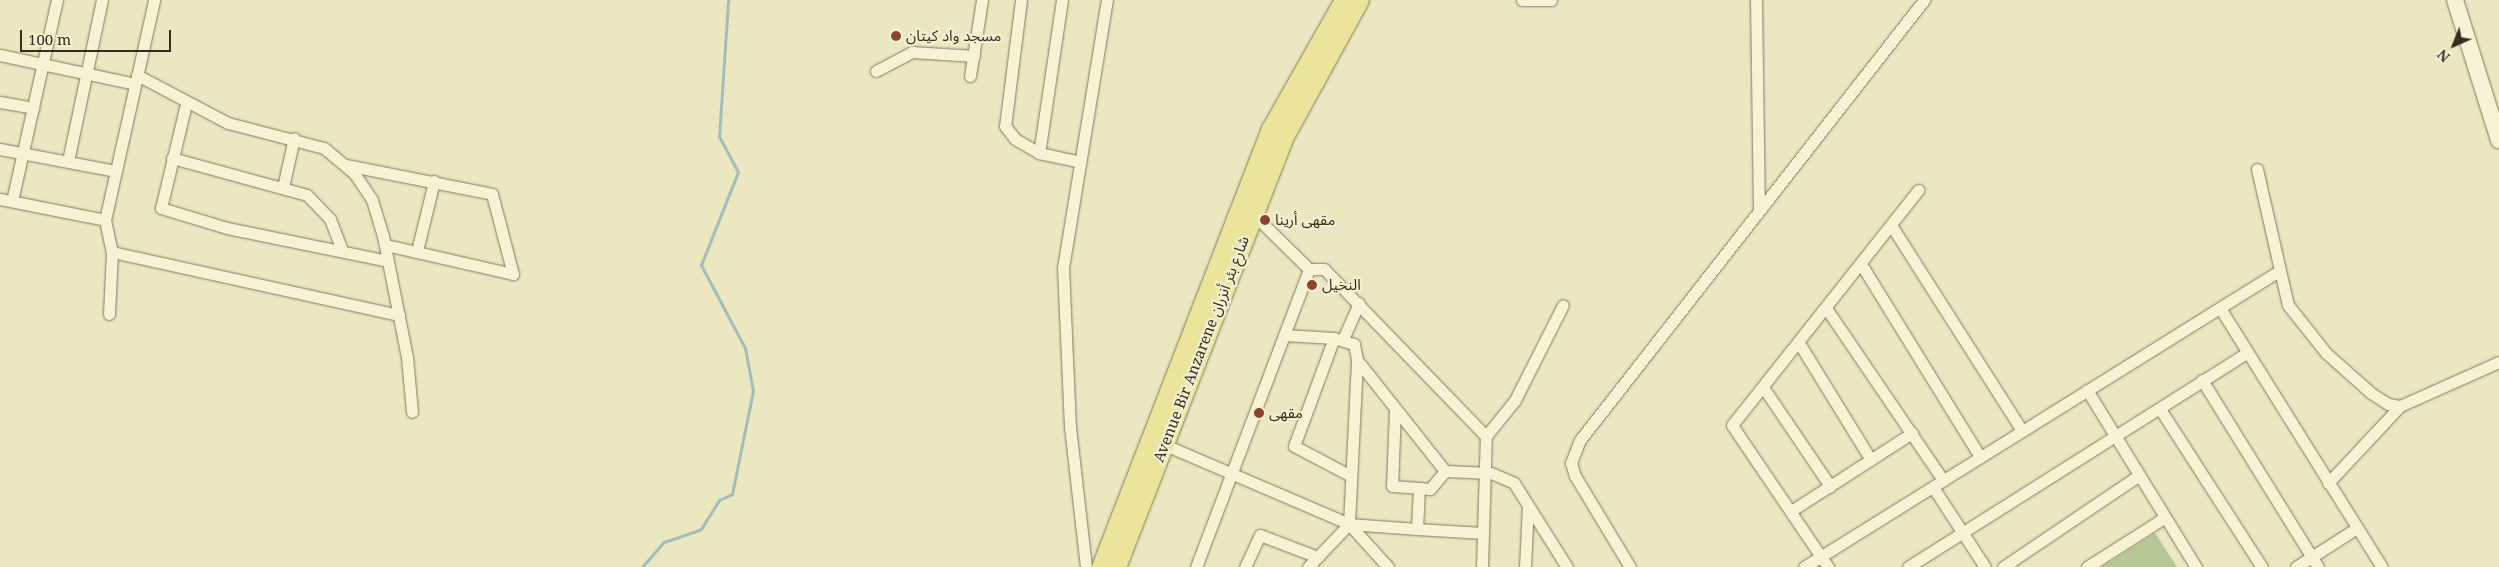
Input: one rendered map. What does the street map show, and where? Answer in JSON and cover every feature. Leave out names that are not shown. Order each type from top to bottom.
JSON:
[{"type":"main road","name":"Avenue Bir Anzarene شارع بئر أنزران","points":[[1101,567],[1271,129],[1344,0]]},
{"type":"main road","name":"Avenue Bir Anzarene شارع بئر أنزران","points":[[1116,567],[1253,214],[1296,110],[1359,0]]},
{"type":"street","points":[[12,201],[58,0]]},
{"type":"street","points":[[68,161],[85,73],[102,0]]},
{"type":"street","points":[[109,314],[112,252],[105,220],[154,0]]},
{"type":"street","points":[[970,76],[982,0]]},
{"type":"street","points":[[1021,0],[1005,126],[1015,139],[1039,154],[1078,161]]},
{"type":"street","points":[[1039,154],[1062,0]]},
{"type":"street","points":[[1086,567],[1070,427],[1062,305],[1078,161],[1107,0]]},
{"type":"street","points":[[1522,0],[1551,0]]},
{"type":"street","points":[[1756,0],[1759,210]]},
{"type":"street","points":[[1630,567],[1575,476],[1574,453],[1759,210],[1924,0]]},
{"type":"street","points":[[2456,0],[2499,140]]},
{"type":"street","points":[[876,71],[912,52],[974,56]]},
{"type":"street","points":[[0,55],[85,73],[136,79],[228,124],[294,138],[324,148],[346,165],[372,200],[385,245],[399,315],[412,412]]},
{"type":"street","points":[[0,102],[33,108]]},
{"type":"street","points":[[186,104],[161,208],[227,228],[388,261]]},
{"type":"street","points":[[283,187],[294,138]]},
{"type":"street","points":[[0,149],[115,171]]},
{"type":"street","points":[[172,158],[283,187],[308,196],[320,206],[342,251]]},
{"type":"street","points":[[346,165],[492,194],[513,274],[385,245]]},
{"type":"street","points":[[2257,169],[2288,305],[2299,323],[2371,392],[2388,404],[2400,406]]},
{"type":"street","points":[[417,251],[434,181]]},
{"type":"street","points":[[1828,567],[1732,425],[1799,343],[1918,190]]},
{"type":"street","points":[[0,199],[105,220]]},
{"type":"street","points":[[1253,214],[1309,269],[1324,269],[1486,436]]},
{"type":"street","points":[[1891,225],[2022,431]]},
{"type":"street","points":[[112,252],[399,315]]},
{"type":"street","points":[[1861,264],[1980,457]]},
{"type":"street","points":[[1196,567],[1309,269]]},
{"type":"street","points":[[1804,567],[2279,271]]},
{"type":"street","points":[[1351,476],[1294,446],[1338,339],[1359,303]]},
{"type":"street","points":[[1482,567],[1486,436],[1516,400],[1563,305]]},
{"type":"street","points":[[1826,308],[1912,433],[1962,532],[1985,567]]},
{"type":"street","points":[[2220,308],[2382,567]]},
{"type":"street","points":[[1284,334],[1338,339],[1354,344],[1357,360],[1349,524],[1308,567]]},
{"type":"street","points":[[1799,343],[1871,460]]},
{"type":"street","points":[[1908,567],[1925,563],[1962,532],[2160,409],[2202,380],[2248,353]]},
{"type":"street","points":[[1357,360],[1445,471],[1485,473],[1514,483],[1566,567]]},
{"type":"street","points":[[2328,483],[2400,406],[2499,362]]},
{"type":"street","points":[[2202,380],[2318,567]]},
{"type":"street","points":[[1763,387],[1830,486]]},
{"type":"street","points":[[2088,390],[2114,437],[2196,567]]},
{"type":"street","points":[[1395,409],[1392,486],[1430,489],[1445,471]]},
{"type":"street","points":[[2160,409],[2262,567]]},
{"type":"street","points":[[1791,511],[1912,433]]},
{"type":"street","points":[[1165,444],[1349,524],[1483,533]]},
{"type":"street","points":[[2003,567],[2138,476]]},
{"type":"street","points":[[1417,529],[1418,488]]},
{"type":"street","points":[[1525,567],[1528,505]]},
{"type":"street","points":[[2086,567],[2164,518]]},
{"type":"street","points":[[1349,524],[1388,567]]},
{"type":"street","points":[[2296,567],[2310,556],[2356,528]]},
{"type":"street","points":[[1245,567],[1260,535],[1318,557]]},
{"type":"green space","points":[[2155,533],[2177,567],[2102,567]]},
{"type":"waterway","points":[[642,567],[664,542],[701,529],[719,500],[732,494],[753,391],[745,348],[701,265],[738,172],[719,137],[728,0]]},
{"type":"place","name":"مسجد واد كيتان","points":[[896,36]]},
{"type":"place","name":"مقهى أرينا","points":[[1265,220]]},
{"type":"place","name":"النخيل","points":[[1312,285]]},
{"type":"place","name":"مقهى","points":[[1259,413]]}]
